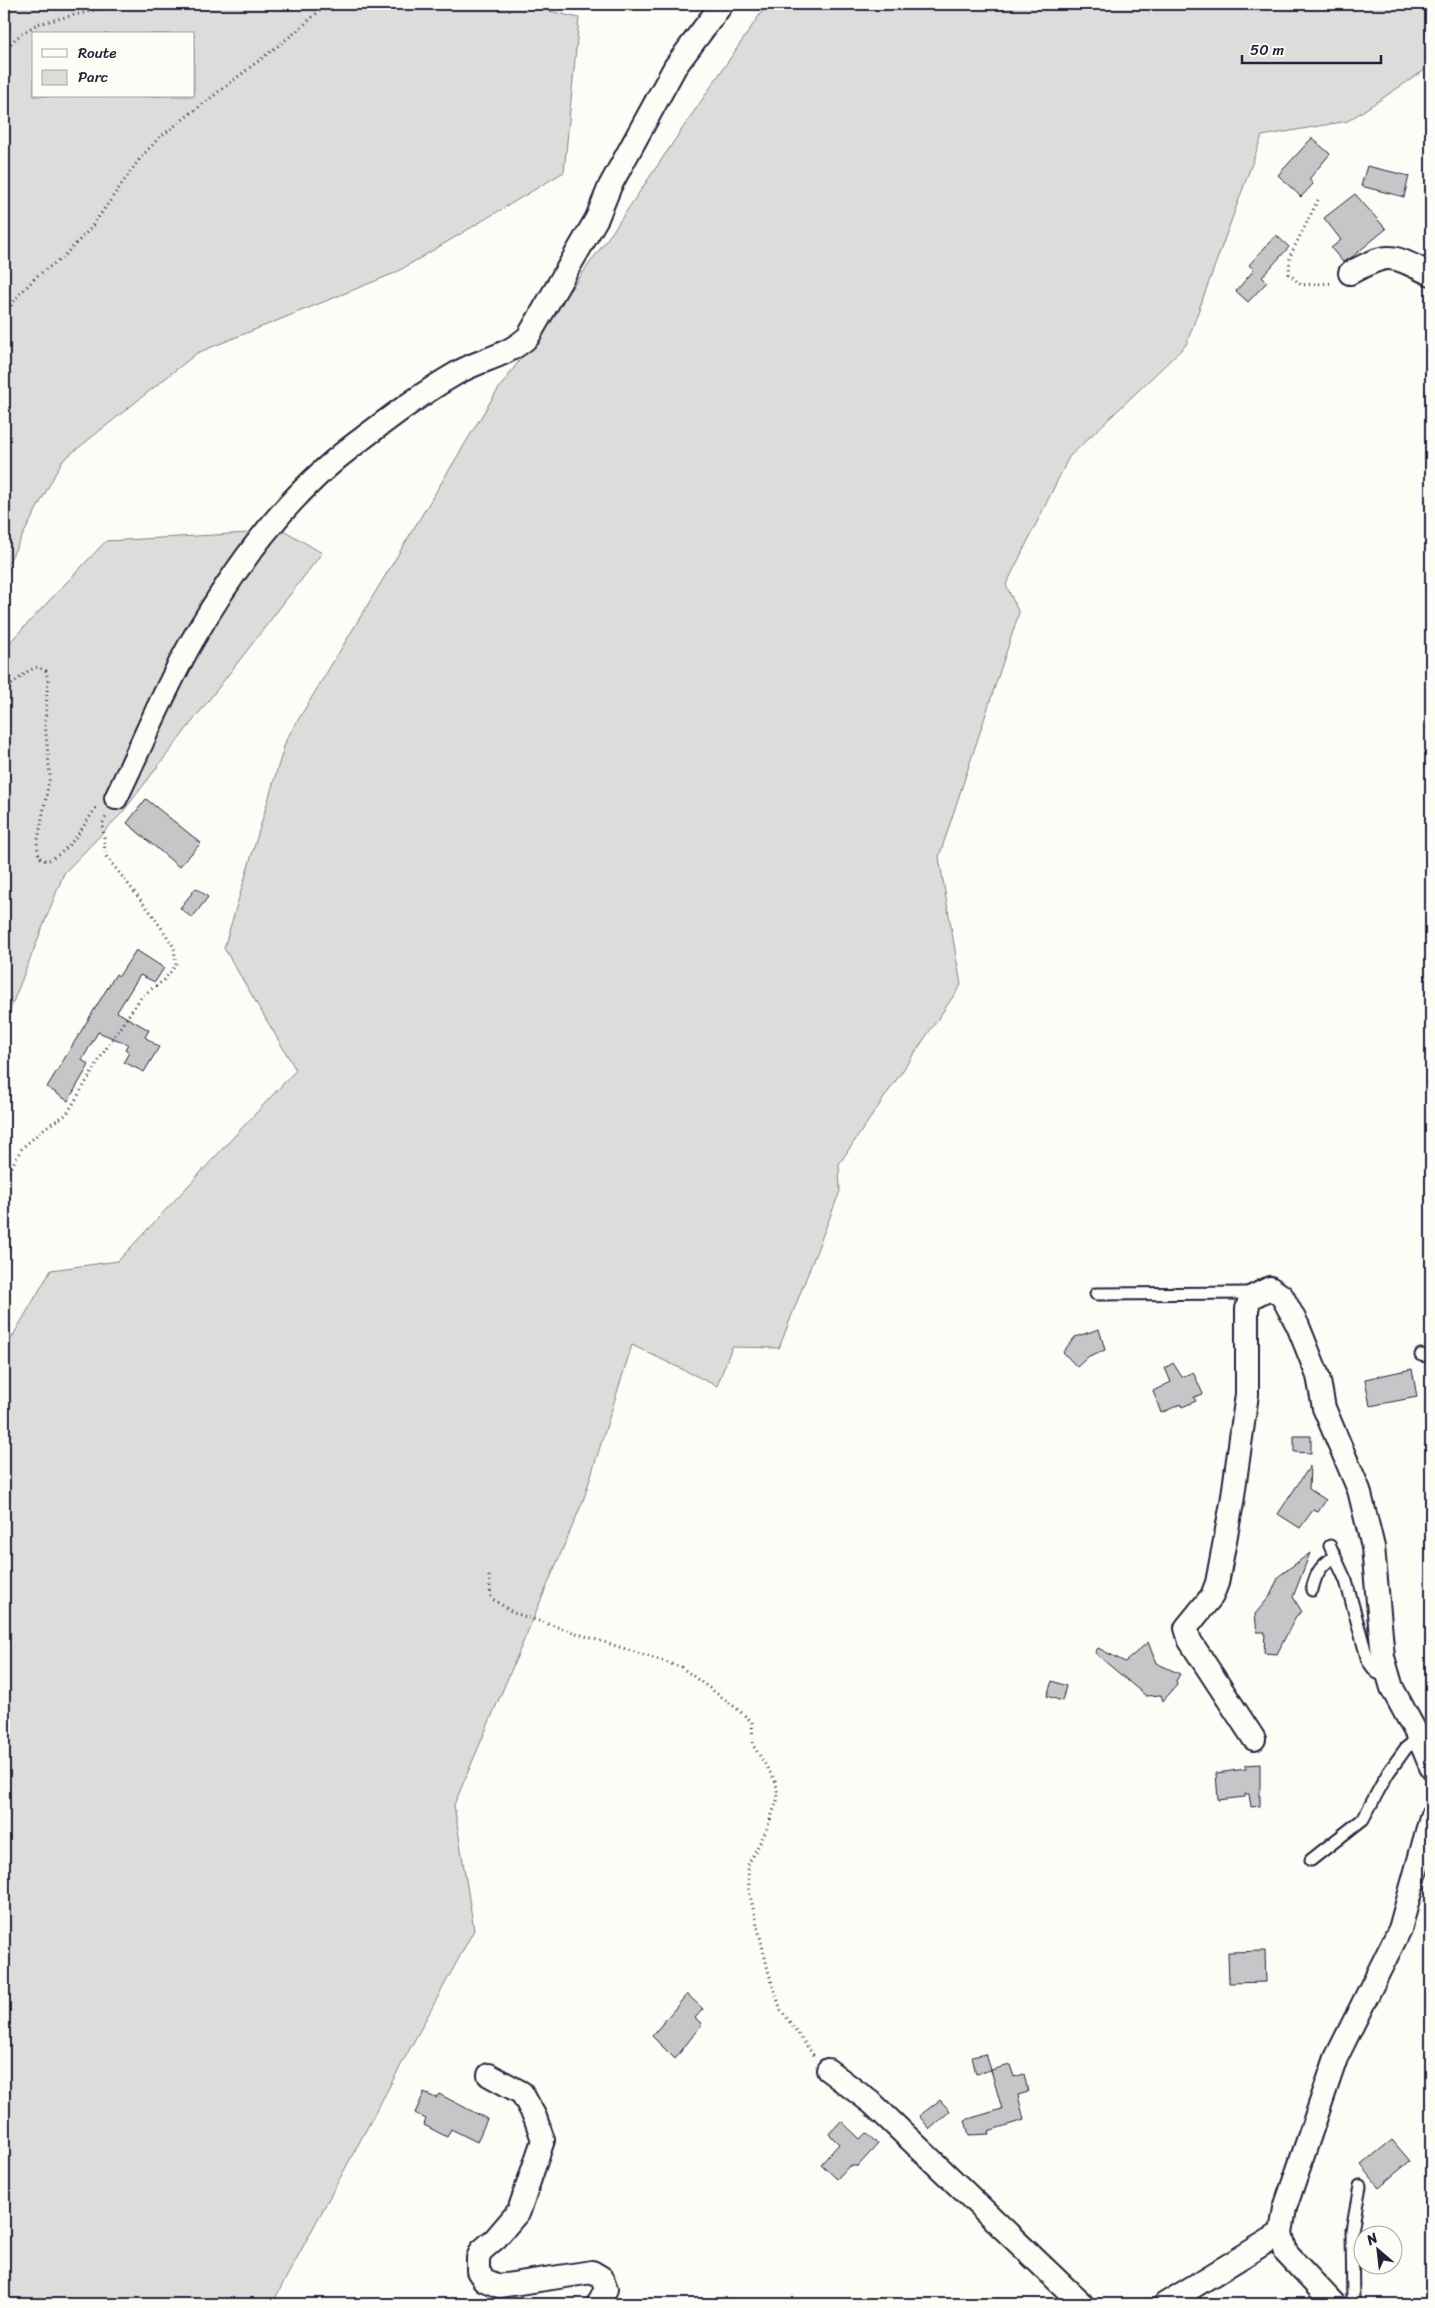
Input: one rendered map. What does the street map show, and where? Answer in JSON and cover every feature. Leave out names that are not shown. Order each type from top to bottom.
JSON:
[{"type":"street","points":[[108,800],[191,643],[235,572],[260,538],[290,503],[322,470],[423,395],[459,372],[514,349],[528,337],[597,218],[610,186],[675,67],[722,4]]},
{"type":"street","points":[[1350,273],[1377,259],[1396,257],[1431,274]]},
{"type":"street","points":[[1254,1739],[1190,1641],[1186,1628],[1212,1596],[1217,1583],[1232,1503],[1247,1394],[1247,1309],[1250,1298],[1270,1288],[1282,1296],[1298,1326],[1318,1376],[1324,1408],[1358,1490],[1373,1547],[1384,1657],[1389,1679],[1419,1738],[1431,1767]]},
{"type":"street","points":[[1334,2304],[1286,2253],[1281,2233],[1285,2208],[1336,2058],[1400,1929],[1431,1817]]},
{"type":"street","points":[[828,2070],[873,2104],[1082,2304]]},
{"type":"street","points":[[489,2074],[522,2093],[535,2117],[543,2140],[519,2211],[496,2238],[481,2251],[478,2258],[478,2271],[484,2280],[500,2286],[592,2272],[602,2278],[606,2289],[598,2304]]},
{"type":"street","points":[[1165,2304],[1281,2233]]},
{"type":"lane","points":[[1096,1294],[1258,1293]]},
{"type":"lane","points":[[1312,1590],[1316,1572],[1333,1551],[1346,1581],[1368,1661],[1376,1672],[1389,1679]]},
{"type":"lane","points":[[1311,1860],[1363,1818],[1388,1773],[1406,1748],[1419,1738]]},
{"type":"lane","points":[[1353,2304],[1352,2230],[1360,2186]]},
{"type":"path","points":[[4,52],[16,38],[38,24],[120,4]]},
{"type":"path","points":[[4,319],[15,299],[38,275],[62,258],[90,229],[141,157],[159,138],[297,32],[327,4]]},
{"type":"path","points":[[1318,200],[1290,256],[1289,274],[1301,284],[1331,284],[1350,273]]},
{"type":"path","points":[[4,691],[28,671],[37,668],[46,671],[48,680],[45,724],[50,776],[37,845],[39,857],[46,861],[56,858],[108,800]]},
{"type":"path","points":[[4,1180],[22,1148],[46,1127],[67,1114],[110,1042],[142,996],[164,980],[176,965],[174,947],[152,914],[105,855],[103,823],[108,800]]},
{"type":"path","points":[[489,1576],[490,1598],[514,1613],[681,1667],[752,1722],[753,1745],[776,1782],[778,1798],[766,1831],[748,1865],[749,1890],[769,1974],[781,2010],[809,2050],[828,2070]]},
{"type":"green space","points":[[4,4],[542,4],[541,9],[579,18],[564,172],[395,273],[197,353],[62,461],[4,571]]},
{"type":"green space","points":[[767,4],[1431,4],[1431,66],[1348,121],[1262,136],[1186,345],[1069,457],[1006,585],[1019,613],[939,857],[961,985],[839,1164],[840,1191],[779,1348],[732,1347],[717,1386],[632,1345],[583,1501],[454,1805],[474,1930],[272,2304],[4,2304],[4,1351],[51,1270],[118,1261],[296,1070],[224,948],[286,740],[495,394],[613,231]]},
{"type":"green space","points":[[285,531],[322,553],[122,813],[64,873],[4,1025],[4,635],[9,643],[106,541]]},
{"type":"building","points":[[1312,138],[1330,154],[1309,179],[1313,184],[1301,197],[1278,175]]},
{"type":"building","points":[[1367,166],[1409,176],[1404,197],[1361,186]]},
{"type":"building","points":[[1355,194],[1386,229],[1352,257],[1343,262],[1331,248],[1341,240],[1324,218]]},
{"type":"building","points":[[1276,235],[1289,247],[1262,277],[1267,282],[1248,302],[1236,291],[1254,270],[1249,265]]},
{"type":"building","points":[[146,799],[201,843],[179,867],[127,823]]},
{"type":"building","points":[[196,888],[208,897],[192,918],[180,908]]},
{"type":"building","points":[[136,950],[164,968],[155,982],[140,975],[117,1012],[149,1030],[145,1037],[159,1047],[144,1072],[124,1062],[129,1052],[125,1049],[128,1044],[98,1032],[82,1060],[89,1065],[68,1101],[47,1087],[116,974],[119,976]]},
{"type":"building","points":[[1099,1329],[1105,1350],[1089,1356],[1077,1367],[1063,1352],[1075,1337]]},
{"type":"building","points":[[1173,1363],[1182,1377],[1193,1372],[1203,1394],[1194,1397],[1196,1401],[1182,1407],[1181,1404],[1161,1413],[1153,1391],[1171,1382],[1165,1368]]},
{"type":"building","points":[[1412,1369],[1417,1397],[1370,1406],[1365,1379]]},
{"type":"building","points":[[1294,1436],[1311,1436],[1311,1453],[1294,1452]]},
{"type":"building","points":[[1310,1466],[1309,1489],[1326,1500],[1318,1512],[1313,1510],[1300,1528],[1278,1514]]},
{"type":"building","points":[[1310,1553],[1293,1597],[1302,1612],[1296,1616],[1277,1654],[1264,1653],[1265,1632],[1257,1632],[1255,1614],[1270,1596],[1279,1576]]},
{"type":"building","points":[[1148,1642],[1156,1663],[1180,1674],[1176,1681],[1177,1685],[1163,1701],[1161,1695],[1146,1696],[1095,1653],[1098,1648],[1125,1662]]},
{"type":"building","points":[[1052,1681],[1066,1686],[1062,1701],[1047,1696]]},
{"type":"building","points":[[1260,1764],[1260,1806],[1251,1807],[1249,1794],[1245,1794],[1245,1797],[1218,1800],[1216,1773],[1246,1769],[1246,1765]]},
{"type":"building","points":[[1265,1951],[1266,1982],[1229,1983],[1228,1952]]},
{"type":"building","points":[[687,1994],[703,2009],[695,2018],[702,2024],[675,2059],[652,2036]]},
{"type":"building","points":[[986,2054],[991,2070],[976,2074],[972,2057]]},
{"type":"building","points":[[1010,2065],[1014,2077],[1024,2074],[1028,2092],[1018,2095],[1024,2120],[988,2131],[989,2134],[969,2135],[965,2120],[1002,2109],[991,2070]]},
{"type":"building","points":[[424,2093],[436,2098],[439,2094],[487,2119],[477,2142],[451,2129],[447,2137],[424,2125],[426,2119],[415,2113]]},
{"type":"building","points":[[940,2100],[950,2111],[930,2129],[919,2116]]},
{"type":"building","points":[[841,2121],[860,2139],[866,2133],[878,2144],[858,2166],[849,2166],[837,2179],[821,2164],[839,2144],[829,2134]]},
{"type":"building","points":[[1392,2140],[1410,2161],[1379,2187],[1361,2165]]}]
